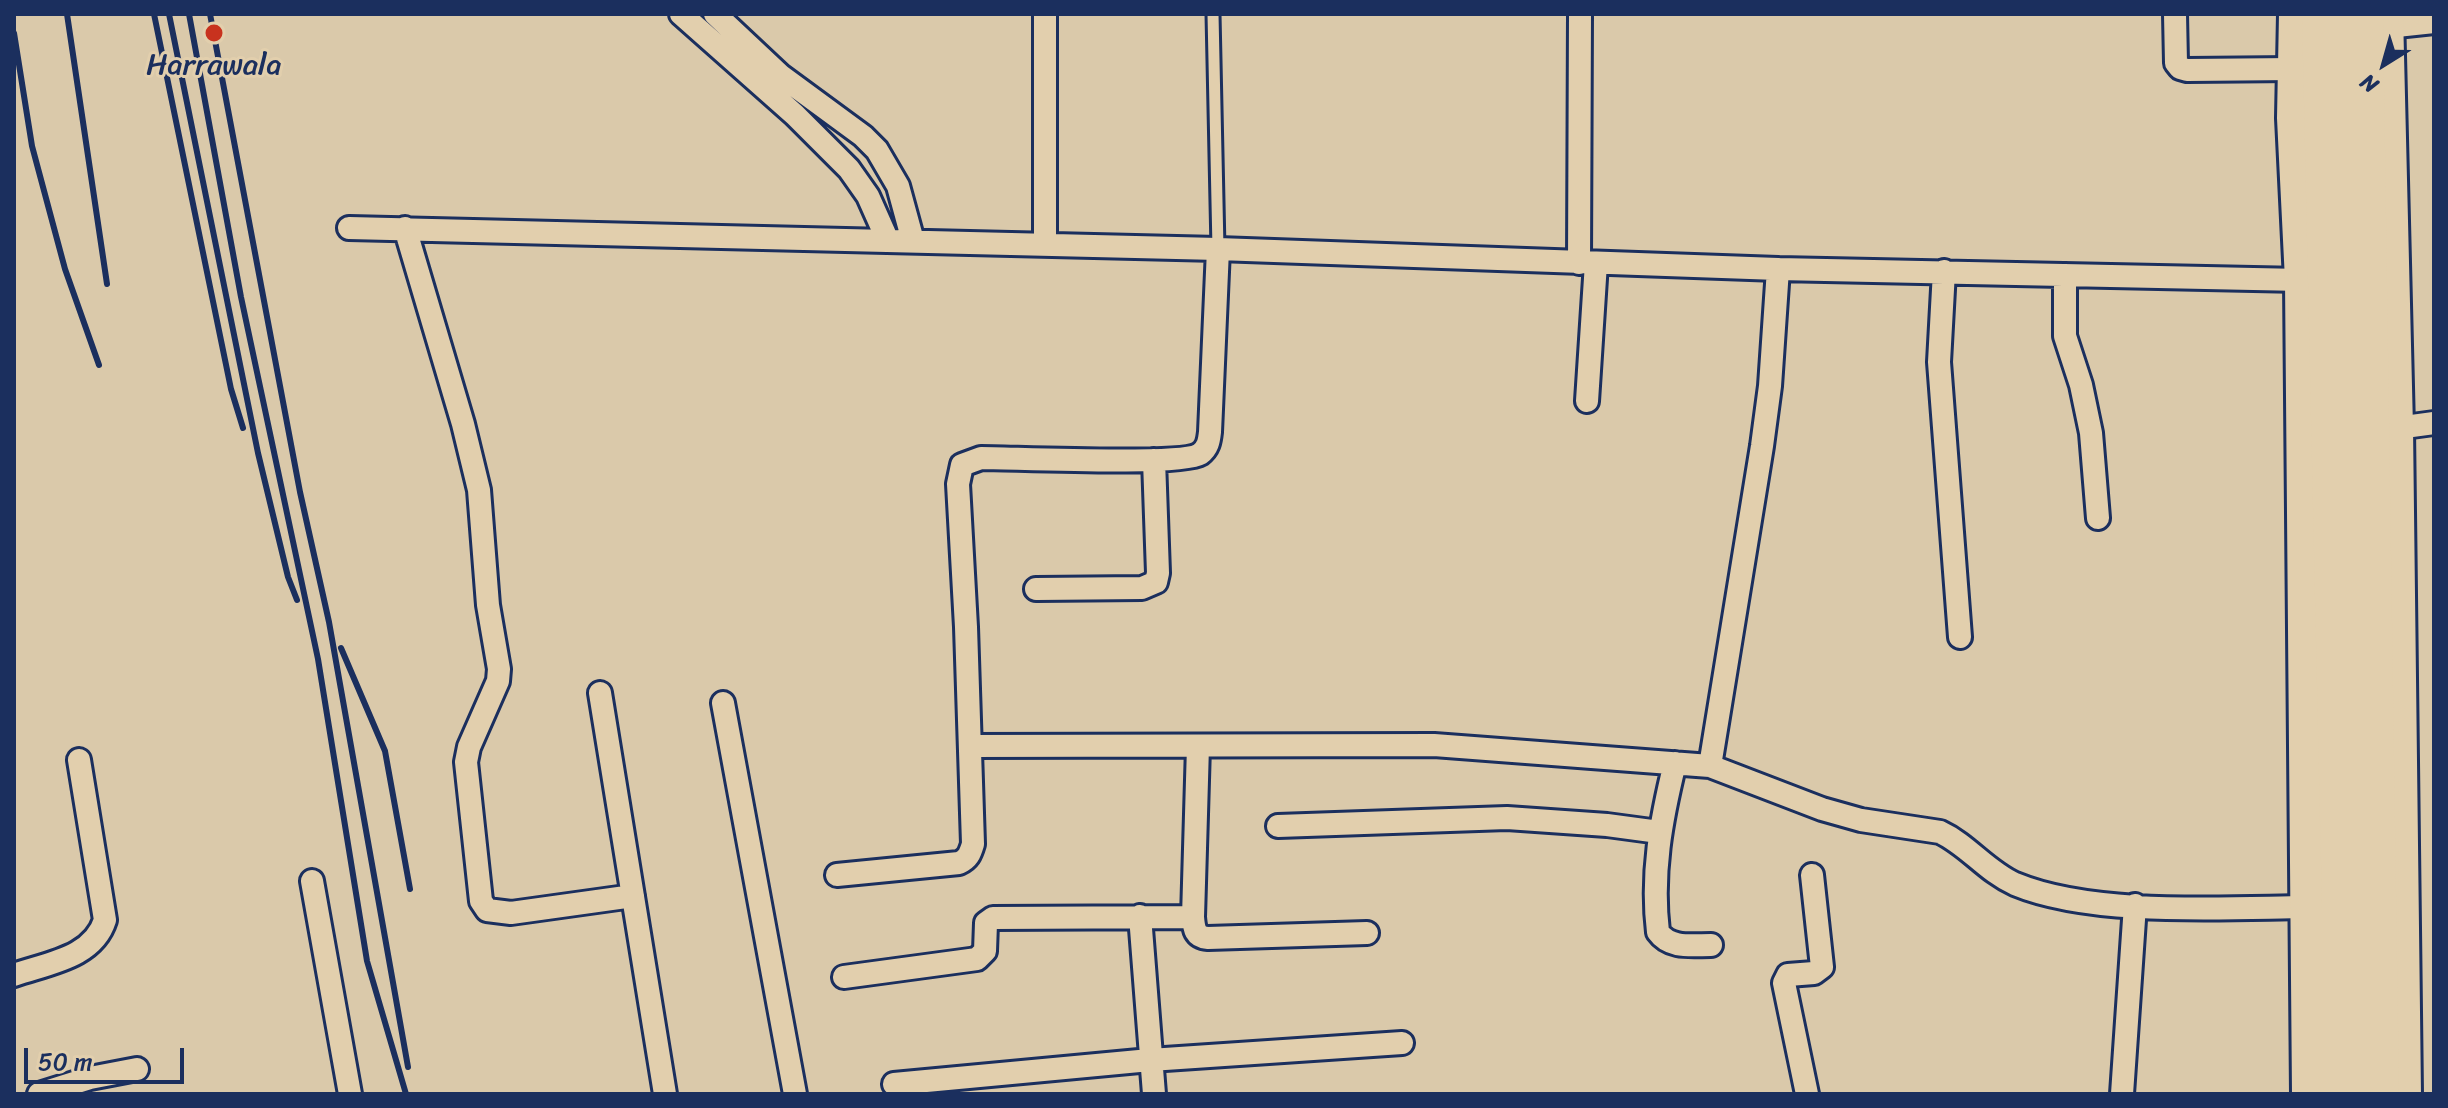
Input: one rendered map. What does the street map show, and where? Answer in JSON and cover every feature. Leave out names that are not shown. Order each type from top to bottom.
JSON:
[{"type":"highway","points":[[2323,14],[2343,909],[2343,1094]]},
{"type":"highway","points":[[2378,1094],[2366,430],[2379,18]]},
{"type":"street","points":[[681,14],[795,115],[849,169],[868,196],[888,241]]},
{"type":"street","points":[[715,14],[780,75],[853,128],[877,150],[898,186],[913,241]]},
{"type":"street","points":[[1045,14],[1045,245]]},
{"type":"street","points":[[1580,14],[1588,263],[1587,401]]},
{"type":"street","points":[[2175,14],[2176,63],[2180,68],[2294,69]]},
{"type":"street","points":[[2295,14],[2293,118],[2301,280],[2308,1094]]},
{"type":"street","points":[[2405,1094],[2397,428],[2379,18],[2434,22]]},
{"type":"street","points":[[349,228],[1218,249],[1778,269],[2301,280]]},
{"type":"street","points":[[405,228],[463,424],[479,490],[488,605],[499,669],[498,681],[469,747],[466,762],[481,901],[487,910],[511,913],[633,896]]},
{"type":"street","points":[[837,875],[959,863],[967,859],[973,844],[958,484],[962,465],[981,458],[1154,460],[1199,454],[1208,446],[1218,249]]},
{"type":"street","points":[[1710,766],[1762,446],[1770,386],[1778,269]]},
{"type":"street","points":[[1944,271],[1939,362],[1960,637]]},
{"type":"street","points":[[2065,275],[2065,336],[2081,385],[2091,433],[2098,518]]},
{"type":"street","points":[[2397,428],[2434,423]]},
{"type":"street","points":[[1036,589],[1142,588],[1156,582],[1154,460]]},
{"type":"street","points":[[600,693],[665,1094]]},
{"type":"street","points":[[723,703],[795,1094]]},
{"type":"street","points":[[970,746],[1434,745],[1710,766],[1822,809],[1861,820],[1940,832],[1993,873],[2029,889],[2098,903],[2306,907]]},
{"type":"street","points":[[1198,746],[1193,917],[1196,933],[1208,938],[1367,933]]},
{"type":"street","points":[[14,975],[82,951],[100,935],[105,920],[79,760]]},
{"type":"street","points":[[1675,763],[1659,832],[1654,873],[1658,932],[1673,944],[1711,945]]},
{"type":"street","points":[[1278,826],[1494,818],[1659,832]]},
{"type":"street","points":[[1807,1094],[1784,983],[1788,975],[1814,973],[1822,967],[1812,875]]},
{"type":"street","points":[[312,881],[350,1094]]},
{"type":"street","points":[[2122,1094],[2135,905]]},
{"type":"street","points":[[1140,916],[1154,1094]]},
{"type":"street","points":[[844,977],[977,959],[985,951],[986,923],[993,918],[1193,917]]},
{"type":"street","points":[[894,1084],[924,1088],[1150,1060],[1402,1043]]},
{"type":"street","points":[[39,1094],[90,1078],[137,1069]]},
{"type":"lane","points":[[1213,14],[1218,249]]},
{"type":"railway","points":[[67,14],[107,284]]},
{"type":"railway","points":[[154,14],[231,389],[243,428]]},
{"type":"railway","points":[[169,14],[258,453],[288,577],[297,600]]},
{"type":"railway","points":[[189,14],[241,297],[318,659],[367,961],[406,1094]]},
{"type":"railway","points":[[210,14],[300,492],[329,622],[408,1067]]},
{"type":"railway","points":[[14,33],[32,146],[65,269],[99,365]]},
{"type":"railway","points":[[341,648],[385,751],[410,889]]},
{"type":"place","name":"Harrawala","points":[[214,33]]}]
